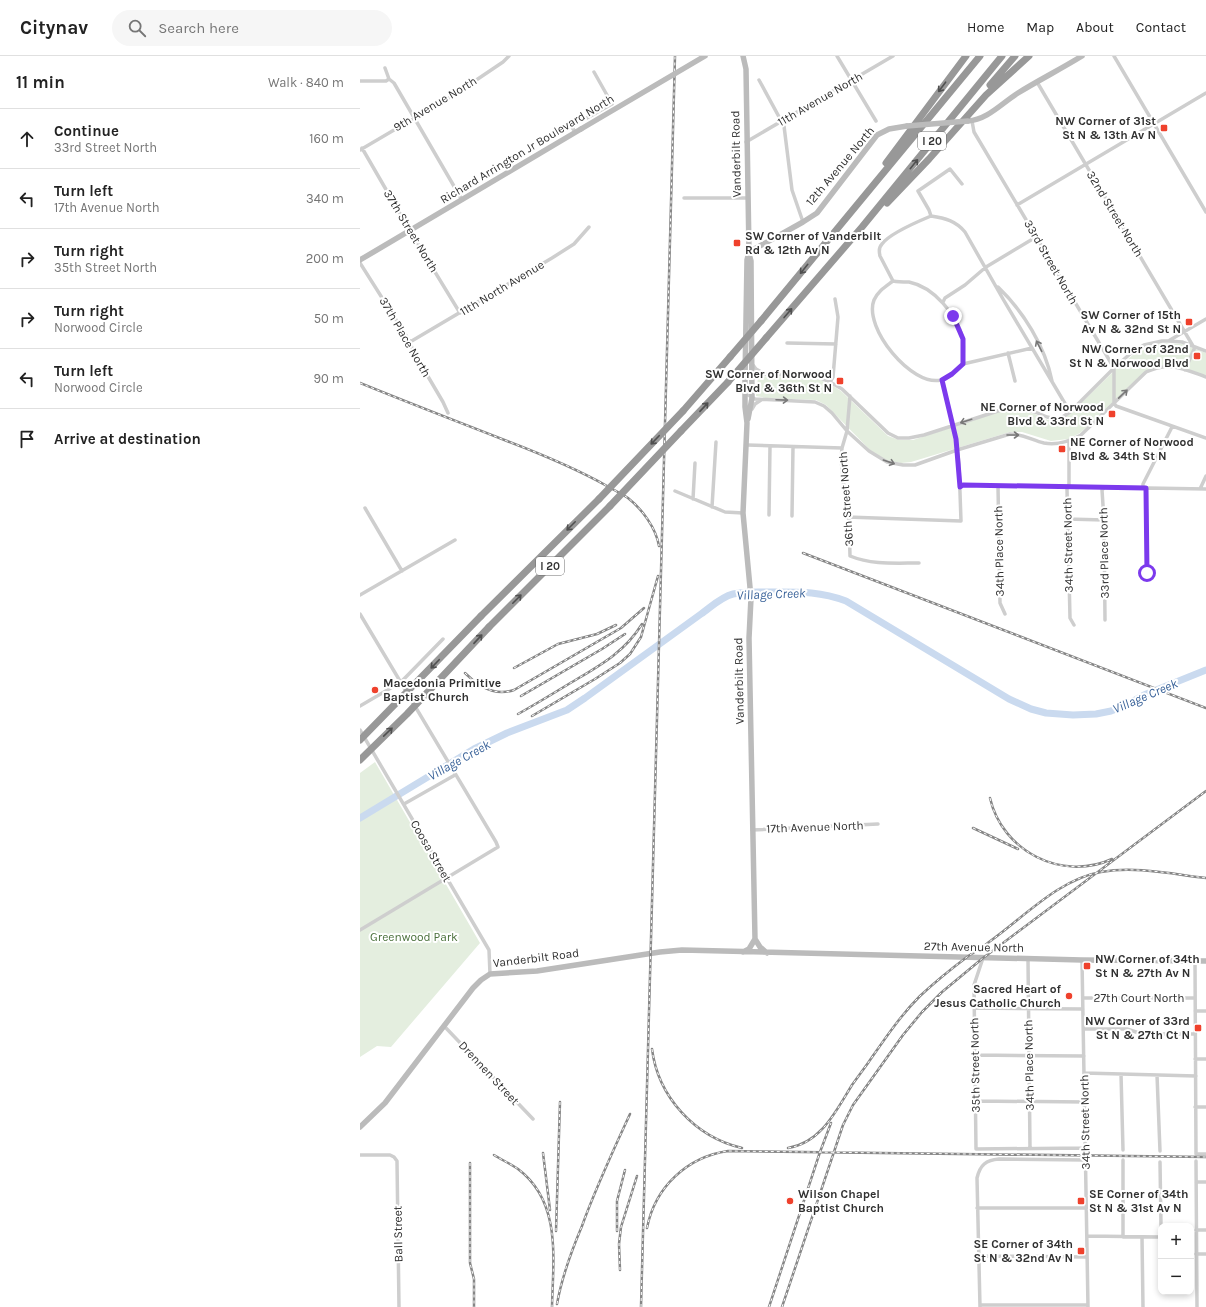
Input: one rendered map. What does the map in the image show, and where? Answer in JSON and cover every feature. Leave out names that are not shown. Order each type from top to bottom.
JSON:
[{"type":"highway","points":[[851,211],[966,56]]},
{"type":"highway","name":"I 20","points":[[360,740],[683,412],[761,322],[980,56]]},
{"type":"highway","name":"I 20","points":[[360,760],[407,714],[489,627],[610,506],[728,382],[862,227],[1002,56]]},
{"type":"highway","points":[[934,153],[1014,56]]},
{"type":"highway","points":[[862,227],[934,153],[986,95],[1029,56]]},
{"type":"street","name":"9th Avenue North","points":[[361,149],[490,71],[509,56]]},
{"type":"street","name":"Richard Arrington Jr Boulevard North","points":[[360,261],[705,56]]},
{"type":"street","name":"Vanderbilt Road","points":[[743,56],[746,69],[746,142],[749,252],[751,261],[752,398],[747,423]]},
{"type":"street","points":[[837,56],[876,121]]},
{"type":"street","name":"11th Avenue North","points":[[746,142],[853,81],[893,56]]},
{"type":"street","name":"12th Avenue North","points":[[749,252],[817,213],[877,135],[889,129],[907,126],[970,121],[986,116],[1008,100],[1082,56]]},
{"type":"street","points":[[1114,56],[1206,212]]},
{"type":"street","points":[[385,68],[390,79],[462,200]]},
{"type":"street","points":[[578,131],[572,127],[575,121],[587,118],[612,104],[594,72]]},
{"type":"street","points":[[360,81],[386,81],[390,79]]},
{"type":"street","points":[[759,80],[784,126],[792,190],[803,222]]},
{"type":"street","name":"32nd Street North","points":[[1037,82],[1194,346]]},
{"type":"street","points":[[1017,205],[1206,93]]},
{"type":"street","name":"33rd Street North","points":[[970,121],[974,132],[1114,368]]},
{"type":"street","name":"37th Street North","points":[[361,149],[460,313]]},
{"type":"street","points":[[931,216],[918,191],[950,169],[962,184]]},
{"type":"street","points":[[684,198],[748,198]]},
{"type":"street","points":[[893,281],[880,256],[879,252],[881,244],[892,236],[931,216],[948,219],[961,226],[1070,412]]},
{"type":"street","name":"11th North Avenue","points":[[410,342],[574,244],[589,227]]},
{"type":"street","points":[[943,302],[946,298],[986,268],[1036,237]]},
{"type":"street","name":"Vanderbilt Road","points":[[749,252],[747,260],[744,379],[747,445],[742,513],[751,598],[749,638],[755,939]]},
{"type":"street","name":"37th Place North","points":[[360,261],[410,342],[413,351],[448,413]]},
{"type":"street","points":[[963,364],[963,339],[953,316],[943,302],[930,292],[909,282],[893,281],[878,292],[873,302],[873,314],[877,328],[888,347],[902,364],[924,379],[942,380],[952,374],[963,364],[1032,348]]},
{"type":"street","points":[[996,285],[1016,307],[1033,333],[1046,359],[1053,382]]},
{"type":"street","points":[[830,382],[833,377],[838,317],[835,299]]},
{"type":"street","points":[[1169,341],[1206,319]]},
{"type":"street","points":[[744,379],[752,374],[815,376],[830,382],[850,396],[888,433],[898,438],[909,438],[992,412],[1008,409],[1035,412],[1047,418],[1061,418],[1070,412],[1114,368],[1130,354],[1144,345],[1162,341],[1182,342],[1206,350]]},
{"type":"street","points":[[787,343],[836,344]]},
{"type":"street","points":[[1185,370],[1194,346]]},
{"type":"street","points":[[1008,353],[1015,381]]},
{"type":"street","points":[[752,364],[756,369],[764,374]]},
{"type":"street","points":[[745,393],[752,398],[761,400],[815,402],[828,410],[869,452],[887,462],[903,466],[915,465],[1010,434],[1019,434],[1045,443],[1053,444],[1069,441],[1081,434],[1146,372],[1156,368],[1172,366],[1206,377]]},
{"type":"street","points":[[1114,368],[1114,403],[1116,406],[1206,438]]},
{"type":"street","points":[[847,517],[960,521],[958,450],[942,380]]},
{"type":"street","name":"36th Street North","points":[[850,396],[847,431],[842,448],[841,459],[847,517],[849,519],[850,556],[861,560],[879,563],[919,563]]},
{"type":"street","points":[[750,413],[755,404],[761,400]]},
{"type":"street","points":[[1147,573],[1143,484],[1172,427]]},
{"type":"street","name":"34th Street North","points":[[1069,441],[1067,519],[1070,618],[1074,625]]},
{"type":"street","points":[[712,507],[716,442]]},
{"type":"street","points":[[747,445],[842,448]]},
{"type":"street","points":[[769,515],[770,446]]},
{"type":"street","points":[[792,516],[793,446]]},
{"type":"street","points":[[693,499],[695,463]]},
{"type":"street","points":[[1200,489],[1206,476]]},
{"type":"street","points":[[960,487],[963,485],[1206,489]]},
{"type":"street","name":"34th Place North","points":[[998,486],[1000,603],[1005,614]]},
{"type":"street","name":"33rd Place North","points":[[1105,488],[1102,490],[1104,520],[1105,620]]},
{"type":"street","points":[[675,491],[724,512],[742,513]]},
{"type":"street","points":[[364,508],[402,571]]},
{"type":"street","points":[[1067,519],[1104,520]]},
{"type":"street","points":[[360,595],[456,540]]},
{"type":"street","points":[[360,614],[498,847],[360,930]]},
{"type":"street","points":[[360,706],[401,682],[443,639]]},
{"type":"street","name":"Coosa Street","points":[[360,730],[489,950],[490,974]]},
{"type":"street","points":[[403,802],[455,773]]},
{"type":"street","name":"17th Avenue North","points":[[752,830],[878,824]]},
{"type":"street","points":[[741,952],[749,948],[755,939],[760,947],[767,953]]},
{"type":"street","name":"Vanderbilt Road","points":[[360,1127],[385,1103],[474,988],[481,980],[490,974],[537,971],[682,950],[741,952]]},
{"type":"street","name":"27th Avenue North","points":[[741,952],[1028,959],[1206,961]]},
{"type":"street","name":"35th Street North","points":[[983,958],[974,985],[976,1149],[1030,1148]]},
{"type":"street","name":"34th Place North","points":[[1028,959],[1030,1148]]},
{"type":"street","name":"34th Street North","points":[[1082,960],[1088,1306]]},
{"type":"street","points":[[1195,961],[1196,1154],[1206,1154]]},
{"type":"street","name":"27th Court North","points":[[1083,998],[1195,998]]},
{"type":"street","name":"27th Court North","points":[[975,1008],[1083,1009]]},
{"type":"street","name":"27th Court North","points":[[1195,1011],[1206,1011]]},
{"type":"street","name":"Drennen Street","points":[[445,1026],[533,1120]]},
{"type":"street","points":[[1083,1029],[1127,1029],[1142,1034],[1195,1034]]},
{"type":"street","points":[[975,1054],[1084,1056]]},
{"type":"street","points":[[1196,1059],[1206,1059]]},
{"type":"street","points":[[1084,1073],[1196,1076]]},
{"type":"street","points":[[1121,1074],[1123,1150]]},
{"type":"street","points":[[1157,1075],[1160,1151]]},
{"type":"street","points":[[976,1101],[1085,1102]]},
{"type":"street","points":[[1195,1107],[1206,1107]]},
{"type":"street","points":[[1030,1148],[1085,1148]]},
{"type":"street","name":"Ball Street","points":[[360,1155],[390,1155],[397,1161],[399,1307]]},
{"type":"street","points":[[1085,1160],[1008,1158],[988,1161],[980,1168],[978,1172],[977,1208],[980,1306],[1088,1306]]},
{"type":"street","points":[[1123,1160],[1123,1236]]},
{"type":"street","points":[[1196,1161],[1197,1307]]},
{"type":"street","points":[[1160,1162],[1161,1223]]},
{"type":"street","points":[[1196,1182],[1206,1182]]},
{"type":"street","points":[[977,1208],[1086,1208]]},
{"type":"street","points":[[1196,1230],[1206,1230]]},
{"type":"street","points":[[1087,1236],[1158,1237]]},
{"type":"street","points":[[1142,1237],[1143,1307]]},
{"type":"street","points":[[1196,1254],[1206,1254]]},
{"type":"street","points":[[979,1256],[1087,1257]]},
{"type":"green space","points":[[1160,343],[1182,344],[1206,353],[1206,376],[1171,364],[1155,366],[1080,433],[1068,439],[1051,441],[1022,432],[1010,432],[911,462],[901,463],[886,460],[870,450],[826,405],[816,400],[766,398],[756,396],[758,376],[815,378],[830,384],[841,391],[888,436],[899,440],[913,440],[1002,411],[1021,411],[1035,414],[1048,420],[1056,421],[1064,418],[1116,369],[1140,349]]},
{"type":"green space","name":"Greenwood Park","points":[[375,762],[480,943],[391,1047],[377,1046],[360,1057],[360,773]]},
{"type":"waterway","name":"Village Creek","points":[[360,818],[474,749],[507,733],[567,710],[716,602],[724,597],[738,593],[808,593],[827,595],[846,601],[1009,699],[1031,709],[1046,713],[1073,715],[1096,714],[1111,711],[1144,695],[1206,670]]},
{"type":"railway","points":[[641,1307],[675,56]]},
{"type":"railway","points":[[360,383],[545,456],[583,473],[607,486],[628,498],[648,519],[655,532],[659,546]]},
{"type":"railway","points":[[803,553],[1206,708]]},
{"type":"railway","points":[[532,716],[595,679],[620,663],[630,654],[641,637],[658,576]]},
{"type":"railway","points":[[473,681],[492,691],[503,692],[514,690],[621,628],[644,608]]},
{"type":"railway","points":[[518,714],[611,658],[628,643],[642,624]]},
{"type":"railway","points":[[514,668],[558,644],[597,634],[616,625]]},
{"type":"railway","points":[[521,696],[625,634]]},
{"type":"railway","points":[[465,673],[477,684]]},
{"type":"railway","points":[[782,1307],[843,1125],[853,1105],[903,1035],[922,1012],[942,992],[983,958],[1206,791]]},
{"type":"railway","points":[[990,798],[997,817],[1007,833],[1021,847],[1037,857],[1055,864],[1074,867],[1093,865],[1112,859]]},
{"type":"railway","points":[[973,828],[1018,849]]},
{"type":"railway","points":[[788,1148],[800,1145],[819,1133],[886,1037],[920,996],[970,955],[1056,891],[1086,876],[1114,870],[1154,871],[1206,878]]},
{"type":"railway","points":[[652,1049],[656,1067],[662,1083],[671,1099],[682,1112],[694,1124],[709,1135],[725,1143],[742,1148]]},
{"type":"railway","points":[[556,1231],[560,1102]]},
{"type":"railway","points":[[557,1304],[564,1274],[574,1245],[599,1183],[630,1114]]},
{"type":"railway","points":[[769,1307],[831,1123]]},
{"type":"railway","points":[[647,1228],[651,1213],[657,1200],[665,1187],[675,1176],[686,1167],[699,1160],[713,1154],[728,1151],[1206,1157]]},
{"type":"railway","points":[[543,1153],[550,1210]]},
{"type":"railway","points":[[494,1155],[518,1169],[532,1182],[542,1198],[552,1233],[552,1307]]},
{"type":"railway","points":[[470,1163],[470,1263],[474,1279],[474,1307]]},
{"type":"railway","points":[[617,1231],[617,1201],[625,1170]]},
{"type":"railway","points":[[620,1270],[619,1244],[621,1227],[637,1176]]},
{"type":"place","name":"NW Corner of 31st St N & 13th Av N","points":[[1164,128]]},
{"type":"place","name":"SW Corner of Vanderbilt Rd & 12th Av N","points":[[737,243]]},
{"type":"place","name":"SW Corner of 15th Av N & 32nd St N","points":[[1189,322]]},
{"type":"place","name":"NW Corner of 32nd St N & Norwood Blvd","points":[[1197,356]]},
{"type":"place","name":"SW Corner of Norwood Blvd & 36th St N","points":[[840,381]]},
{"type":"place","name":"NE Corner of Norwood Blvd & 33rd St N","points":[[1112,414]]},
{"type":"place","name":"NE Corner of Norwood Blvd & 34th St N","points":[[1062,449]]},
{"type":"place","name":"Macedonia Primitive Baptist Church","points":[[375,690]]},
{"type":"place","name":"NW Corner of 34th St N & 27th Av N","points":[[1087,966]]},
{"type":"place","name":"Sacred Heart of Jesus Catholic Church","points":[[1069,996]]},
{"type":"place","name":"NW Corner of 33rd St N & 27th Ct N","points":[[1198,1028]]},
{"type":"place","name":"Wilson Chapel Baptist Church","points":[[790,1201]]},
{"type":"place","name":"SE Corner of 34th St N & 31st Av N","points":[[1081,1201]]},
{"type":"place","name":"SE Corner of 34th St N & 32nd Av N","points":[[1081,1251]]},
{"type":"route","points":[[953,316],[963,339],[963,364],[952,374],[942,380],[956,439],[960,487],[963,485],[1146,488],[1147,573]]}]
